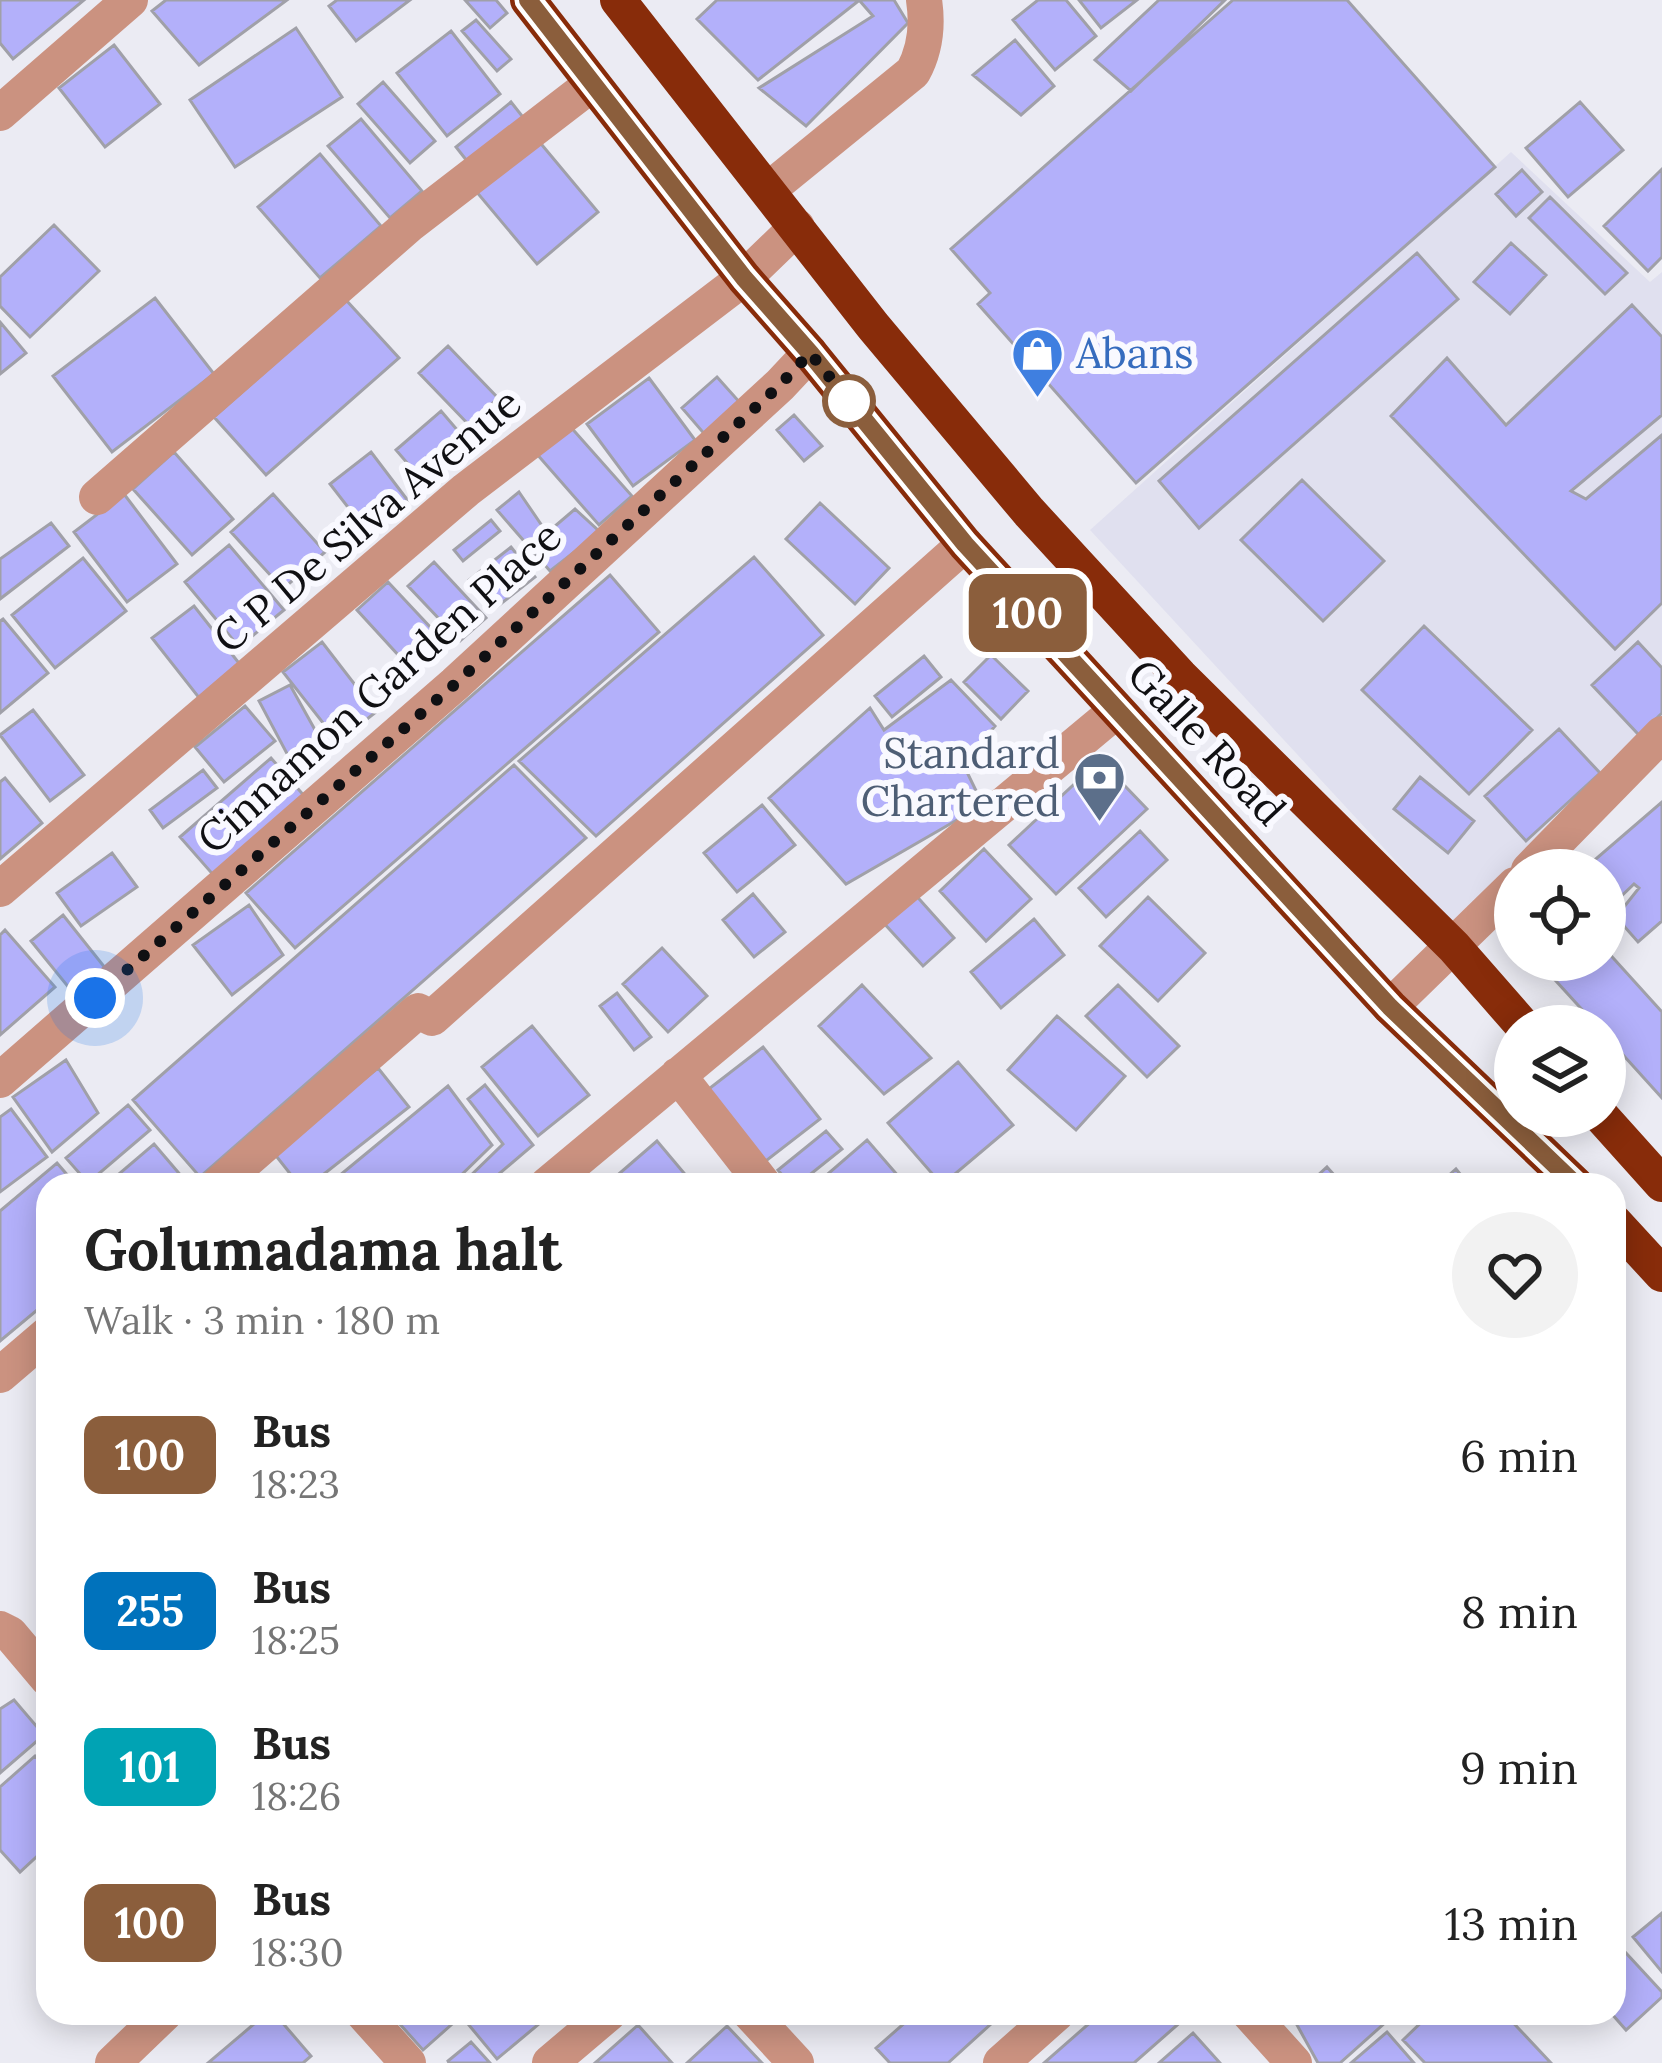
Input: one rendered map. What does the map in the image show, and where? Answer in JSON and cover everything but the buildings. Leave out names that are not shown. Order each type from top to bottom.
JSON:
[{"type":"highway","name":"Galle Road","points":[[528,0],[744,278],[965,544],[1390,1007],[1563,1173]]},
{"type":"highway","name":"Galle Road","points":[[618,0],[873,326],[1029,512],[1180,676],[1454,947],[1504,1005]]},
{"type":"highway","points":[[1620,1137],[1662,1184]]},
{"type":"highway","points":[[1626,1235],[1662,1274]]},
{"type":"street","points":[[0,113],[130,0]]},
{"type":"street","points":[[768,190],[913,72],[922,54],[924,0]]},
{"type":"street","points":[[97,497],[410,224],[592,84]]},
{"type":"street","name":"C P De Silva Avenue","points":[[0,889],[466,490],[744,278],[797,227]]},
{"type":"street","name":"Cinnamon Garden Place","points":[[0,1080],[455,684],[810,353]]},
{"type":"street","points":[[232,1173],[418,1011],[432,1018],[965,544]]},
{"type":"street","points":[[561,1173],[1116,711]]},
{"type":"street","points":[[1550,849],[1662,734]]},
{"type":"street","points":[[1390,1007],[1494,906]]},
{"type":"street","points":[[678,1075],[755,1173]]},
{"type":"street","points":[[0,1376],[36,1344]]},
{"type":"street","points":[[0,1629],[36,1665]]},
{"type":"street","points":[[113,2063],[153,2025]]},
{"type":"street","points":[[374,2025],[408,2063]]},
{"type":"street","points":[[550,2063],[595,2025]]},
{"type":"street","points":[[761,2025],[796,2063]]},
{"type":"street","points":[[1001,2063],[1044,2025]]},
{"type":"street","points":[[1261,2025],[1294,2063]]},
{"type":"shaded area","points":[[1511,152],[1650,282],[1662,272],[1662,734],[1535,849],[1494,849],[1494,886],[1453,923],[1090,530]]},
{"type":"bus line","name":"100","points":[[528,0],[744,278],[965,544],[1390,1007],[1563,1173]]},
{"type":"place","name":"Abans","points":[[1037,399]]},
{"type":"place","name":"Standard Chartered","points":[[1099,823]]},
{"type":"route","points":[[95,998],[455,684],[810,353],[849,401]]}]
